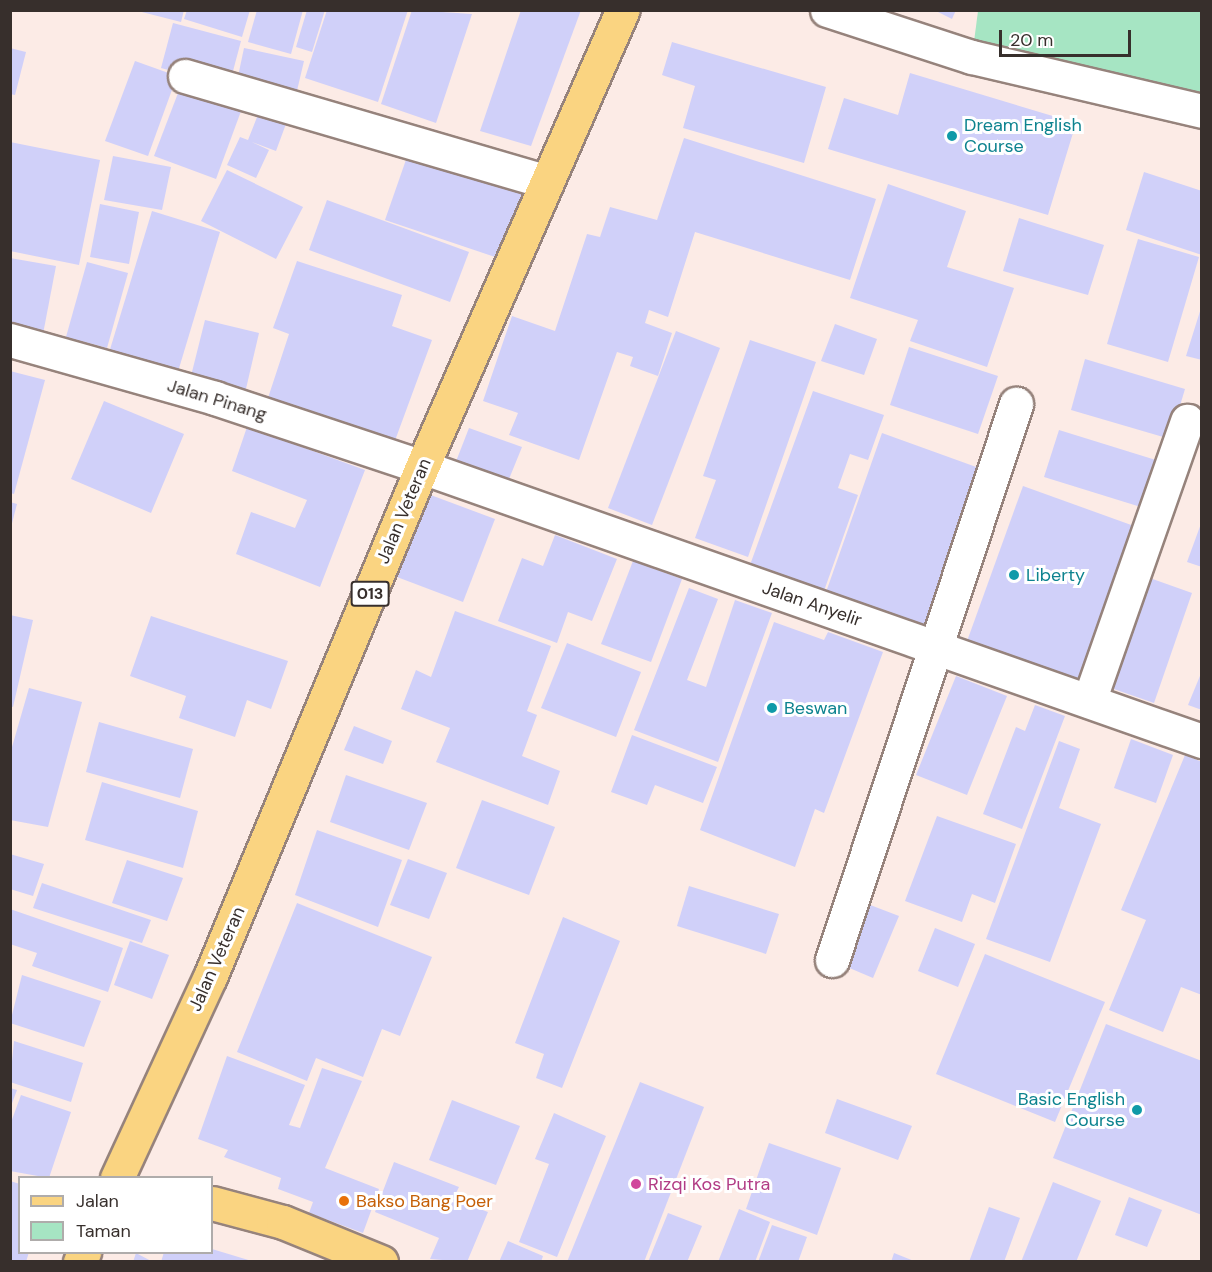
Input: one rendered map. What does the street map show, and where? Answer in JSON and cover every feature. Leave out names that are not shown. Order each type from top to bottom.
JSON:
[{"type":"main road","name":"Jalan Veteran","points":[[118,1176],[210,978],[422,467],[623,10]]},
{"type":"main road","points":[[213,1203],[283,1222],[381,1262]]},
{"type":"street","points":[[827,10],[972,57],[1202,111]]},
{"type":"street","points":[[184,76],[547,182]]},
{"type":"street","name":"Jalan Pinang","points":[[10,340],[214,398],[422,467]]},
{"type":"street","points":[[832,960],[1016,404]]},
{"type":"street","points":[[1089,701],[1187,421]]},
{"type":"street","name":"Jalan Anyelir","points":[[422,467],[1202,741]]},
{"type":"green space","points":[[978,11],[1201,11],[1201,111],[972,57]]},
{"type":"building","points":[[134,10],[184,10],[181,22]]},
{"type":"building","points":[[187,10],[250,10],[242,37],[184,19]]},
{"type":"building","points":[[257,10],[303,10],[291,54],[248,42]]},
{"type":"building","points":[[307,10],[325,10],[312,52],[296,47]]},
{"type":"building","points":[[327,10],[408,10],[378,102],[305,78]]},
{"type":"building","points":[[412,10],[472,14],[436,123],[381,104]]},
{"type":"building","points":[[521,10],[581,10],[531,146],[480,131]]},
{"type":"building","points":[[934,10],[956,10],[952,19]]},
{"type":"building","points":[[173,23],[241,41],[229,86],[161,68]]},
{"type":"building","points":[[672,42],[826,87],[804,163],[683,128],[695,86],[662,75]]},
{"type":"building","points":[[10,48],[26,52],[15,95],[10,94]]},
{"type":"building","points":[[244,48],[304,61],[295,99],[236,86]]},
{"type":"building","points":[[135,61],[177,76],[148,156],[105,141]]},
{"type":"building","name":"Dream English Course","points":[[910,73],[1076,123],[1048,215],[828,149],[844,98],[898,115]]},
{"type":"building","points":[[183,80],[244,103],[216,179],[154,156]]},
{"type":"building","points":[[263,102],[290,113],[276,151],[252,142],[269,150],[256,178],[227,165],[240,137],[248,140]]},
{"type":"building","points":[[684,138],[876,199],[850,280],[695,232],[668,317],[649,310],[645,323],[672,333],[658,376],[630,366],[633,357],[617,352],[579,460],[509,435],[518,413],[483,401],[512,316],[555,331],[587,234],[600,237],[610,207],[657,220]]},
{"type":"building","points":[[10,142],[100,160],[79,265],[10,251]]},
{"type":"building","points":[[408,154],[524,192],[501,259],[385,220]]},
{"type":"building","points":[[113,156],[171,167],[162,210],[104,200]]},
{"type":"building","points":[[227,170],[303,207],[276,259],[201,221]]},
{"type":"building","points":[[1144,172],[1202,191],[1202,255],[1126,230]]},
{"type":"building","points":[[888,184],[966,211],[947,267],[1014,288],[987,367],[910,341],[918,320],[850,298]]},
{"type":"building","points":[[327,200],[469,252],[450,302],[309,250]]},
{"type":"building","points":[[100,204],[139,212],[129,264],[90,257]]},
{"type":"building","points":[[152,211],[220,232],[177,375],[108,356]]},
{"type":"building","points":[[1019,218],[1104,245],[1088,295],[1003,271]]},
{"type":"building","points":[[1138,239],[1199,257],[1168,362],[1107,344]]},
{"type":"building","points":[[10,258],[56,266],[43,334],[10,328]]},
{"type":"building","points":[[297,261],[402,295],[392,326],[432,340],[393,446],[267,401],[289,334],[273,328]]},
{"type":"building","points":[[87,262],[128,273],[107,348],[66,337]]},
{"type":"building","points":[[1202,308],[1202,360],[1186,356]]},
{"type":"building","points":[[205,320],[259,333],[245,393],[190,380]]},
{"type":"building","points":[[835,324],[877,339],[864,375],[821,361]]},
{"type":"building","points":[[676,331],[720,348],[652,525],[608,508]]},
{"type":"building","points":[[750,340],[816,362],[748,557],[695,538],[716,480],[703,476]]},
{"type":"building","points":[[909,347],[998,376],[978,434],[890,405]]},
{"type":"building","points":[[1085,359],[1185,389],[1170,439],[1071,410]]},
{"type":"building","points":[[10,371],[45,380],[14,494],[10,493]]},
{"type":"building","points":[[813,391],[884,415],[868,460],[850,454],[838,488],[858,495],[824,591],[750,565]]},
{"type":"building","points":[[104,401],[184,434],[151,513],[71,479]]},
{"type":"building","points":[[247,427],[365,470],[320,587],[236,554],[251,512],[295,528],[307,500],[232,471]]},
{"type":"building","points":[[469,428],[522,447],[507,484],[455,464]]},
{"type":"building","points":[[1059,430],[1159,461],[1144,508],[1044,477]]},
{"type":"building","points":[[882,433],[979,468],[945,566],[959,571],[937,632],[825,595]]},
{"type":"building","points":[[1023,486],[1134,526],[1077,684],[966,644]]},
{"type":"building","points":[[428,494],[495,519],[463,602],[397,577]]},
{"type":"building","points":[[10,502],[17,504],[11,527],[10,527]]},
{"type":"building","points":[[1202,521],[1202,567],[1187,562]]},
{"type":"building","points":[[555,535],[617,559],[592,621],[568,612],[557,643],[498,621],[522,558],[543,566]]},
{"type":"building","points":[[633,561],[682,579],[651,662],[601,644]]},
{"type":"building","points":[[1147,577],[1192,593],[1154,703],[1108,687]]},
{"type":"building","points":[[689,588],[718,599],[687,680],[706,687],[735,600],[772,613],[718,762],[634,730]]},
{"type":"building","points":[[455,611],[551,646],[527,711],[537,715],[522,756],[560,771],[548,805],[436,762],[450,728],[401,709],[416,670],[431,677]]},
{"type":"building","points":[[10,615],[33,620],[13,707],[10,706]]},
{"type":"building","points":[[151,616],[288,661],[271,709],[247,700],[235,737],[179,718],[186,696],[130,676]]},
{"type":"building","points":[[774,622],[824,640],[828,632],[883,652],[824,813],[815,809],[795,867],[700,830]]},
{"type":"building","points":[[567,643],[641,672],[616,737],[541,708]]},
{"type":"building","points":[[1202,671],[1202,710],[1188,705]]},
{"type":"building","points":[[956,676],[1007,696],[967,795],[916,775]]},
{"type":"building","points":[[29,688],[82,702],[48,827],[10,820],[10,754]]},
{"type":"building","points":[[1035,705],[1065,716],[1022,829],[983,814],[1016,727],[1025,731]]},
{"type":"building","points":[[99,722],[193,749],[180,798],[86,772]]},
{"type":"building","points":[[354,726],[392,741],[383,764],[344,750]]},
{"type":"building","points":[[632,735],[717,767],[703,803],[655,785],[647,805],[611,792]]},
{"type":"building","points":[[1131,739],[1173,755],[1156,803],[1114,788]]},
{"type":"building","points":[[1059,741],[1080,749],[1059,808],[1101,824],[1050,962],[986,939]]},
{"type":"building","points":[[1185,755],[1202,762],[1202,995],[1181,987],[1163,1032],[1109,1010],[1146,920],[1121,910]]},
{"type":"building","points":[[346,775],[427,803],[409,850],[330,822]]},
{"type":"building","points":[[102,782],[198,811],[183,868],[85,840]]},
{"type":"building","points":[[482,800],[555,827],[529,895],[456,868]]},
{"type":"building","points":[[937,816],[1016,844],[995,903],[972,894],[962,922],[905,901]]},
{"type":"building","points":[[317,830],[402,860],[378,927],[295,895]]},
{"type":"building","points":[[10,854],[44,864],[33,896],[10,889]]},
{"type":"building","points":[[408,859],[447,873],[429,919],[390,905]]},
{"type":"building","points":[[127,860],[183,878],[167,921],[112,903]]},
{"type":"building","points":[[42,883],[151,920],[142,943],[33,908]]},
{"type":"building","points":[[689,886],[779,914],[766,954],[677,926]]},
{"type":"building","points":[[297,903],[432,957],[400,1036],[382,1029],[363,1077],[316,1058],[307,1081],[237,1052]]},
{"type":"building","points":[[865,903],[899,916],[873,978],[840,964]]},
{"type":"building","points":[[10,909],[123,948],[108,992],[32,966],[37,953],[10,944]]},
{"type":"building","points":[[563,917],[620,941],[562,1088],[536,1078],[544,1054],[515,1043]]},
{"type":"building","points":[[935,928],[975,944],[958,987],[918,971]]},
{"type":"building","points":[[130,941],[169,955],[152,999],[114,985]]},
{"type":"building","points":[[985,954],[1105,1002],[1055,1122],[936,1074]]},
{"type":"building","points":[[22,975],[101,1001],[84,1047],[10,1023]]},
{"type":"building","name":"Basic English Course","points":[[1106,1024],[1202,1061],[1202,1215],[1053,1158]]},
{"type":"building","points":[[14,1041],[83,1063],[71,1102],[10,1082]]},
{"type":"building","points":[[227,1056],[305,1085],[289,1125],[300,1128],[322,1068],[362,1081],[325,1168],[379,1189],[363,1233],[309,1213],[313,1202],[278,1189],[281,1178],[224,1157],[228,1150],[198,1139]]},
{"type":"building","name":"Rizqi Kos Putra","points":[[640,1082],[704,1107],[644,1262],[567,1262]]},
{"type":"building","points":[[10,1088],[17,1090],[11,1106],[10,1106]]},
{"type":"building","points":[[21,1095],[71,1112],[50,1176],[10,1171],[10,1125]]},
{"type":"building","points":[[837,1099],[912,1126],[898,1160],[825,1133]]},
{"type":"building","points":[[452,1100],[520,1126],[496,1185],[429,1160]]},
{"type":"building","points":[[554,1113],[606,1136],[557,1257],[519,1242],[549,1164],[535,1159]]},
{"type":"building","points":[[769,1143],[841,1168],[817,1235],[746,1209]]},
{"type":"building","points":[[394,1162],[459,1187],[453,1199],[488,1212],[467,1262],[430,1259],[439,1238],[375,1212]]},
{"type":"building","points":[[10,1181],[18,1183],[18,1254],[28,1254],[26,1262],[10,1262]]},
{"type":"building","points":[[1053,1182],[1101,1201],[1076,1262],[1021,1262]]},
{"type":"building","points":[[1129,1197],[1162,1210],[1147,1247],[1115,1235]]},
{"type":"building","points":[[989,1207],[1020,1218],[1004,1262],[969,1262]]},
{"type":"building","points":[[739,1209],[770,1222],[755,1262],[718,1262]]},
{"type":"building","points":[[668,1213],[702,1226],[687,1262],[648,1262]]},
{"type":"building","points":[[772,1225],[807,1237],[798,1262],[758,1262]]},
{"type":"building","points":[[508,1241],[543,1256],[541,1262],[499,1262]]},
{"type":"building","points":[[213,1249],[255,1262],[161,1262],[163,1254],[213,1254]]},
{"type":"building","points":[[894,1253],[914,1261],[914,1262],[891,1262]]},
{"type":"building","points":[[136,1254],[138,1254],[153,1262],[133,1262]]},
{"type":"place","name":"Dream English Course","points":[[952,136]]},
{"type":"place","name":"Liberty","points":[[1014,575]]},
{"type":"place","name":"Beswan","points":[[772,708]]},
{"type":"place","name":"Basic English Course","points":[[1137,1110]]},
{"type":"place","name":"Rizqi Kos Putra","points":[[636,1184]]},
{"type":"place","name":"Bakso Bang Poer","points":[[344,1201]]}]
